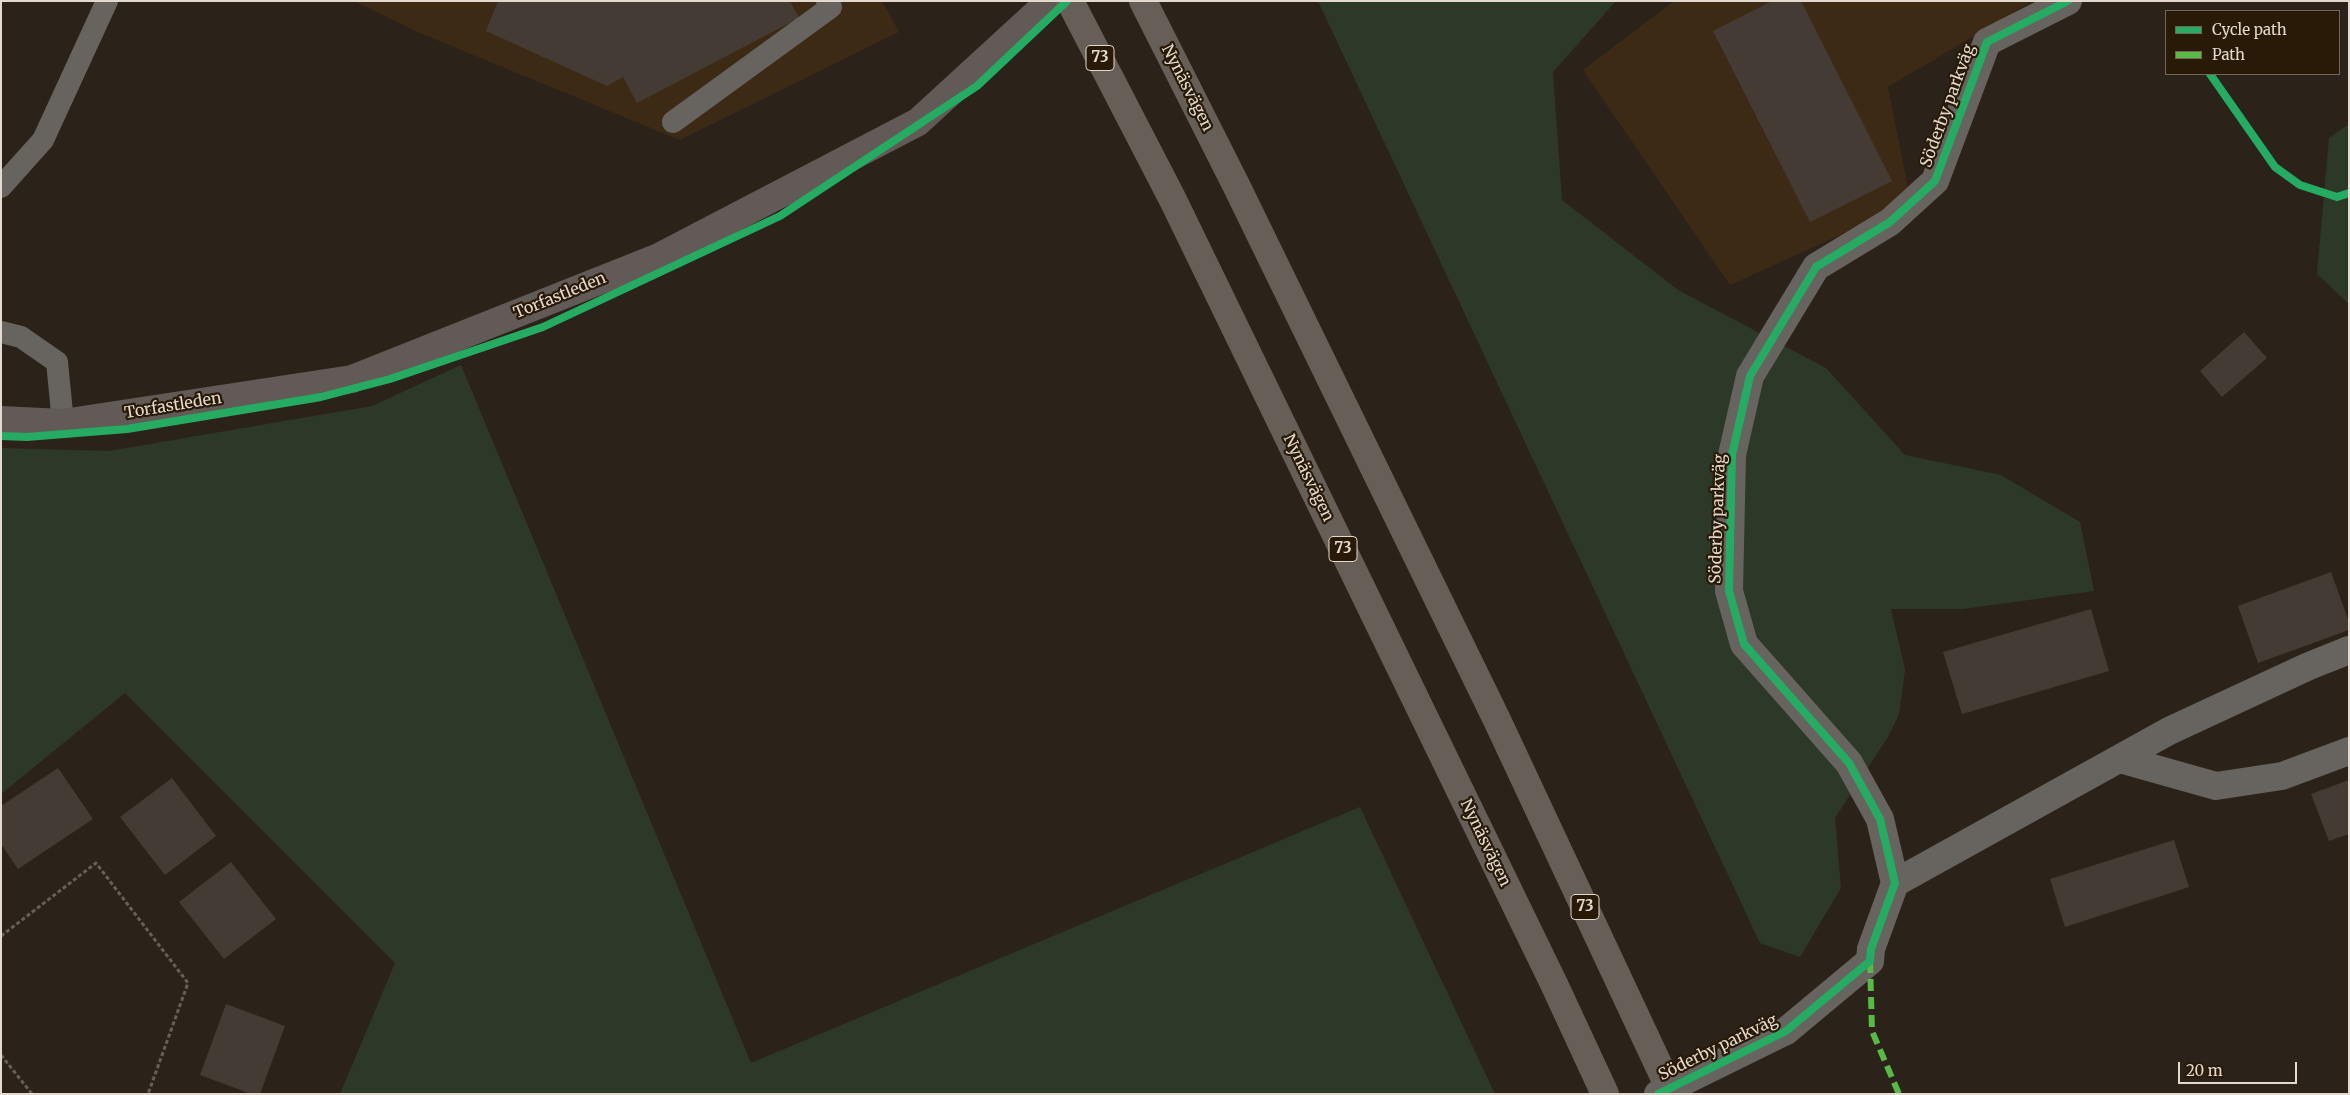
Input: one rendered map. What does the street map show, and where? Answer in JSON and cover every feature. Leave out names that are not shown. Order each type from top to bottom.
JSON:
[{"type":"highway","name":"Nynäsvägen","points":[[1070,1],[1181,218],[1550,975],[1605,1094]]},
{"type":"highway","name":"Nynäsvägen","points":[[1143,1],[1236,185],[1497,720],[1672,1094]]},
{"type":"street","name":"Torfastleden","points":[[1,420],[63,423],[352,379],[658,257],[918,122],[1050,1]]},
{"type":"street","name":"Söderby parkväg","points":[[1658,1094],[1786,1031],[1870,961],[1871,949],[1894,883],[1880,819],[1849,763],[1744,644],[1729,592],[1732,455],[1750,376],[1816,267],[1890,222],[1935,181],[1987,42],[2068,1]]},
{"type":"street","points":[[1894,883],[2169,731],[2309,666],[2349,650]]},
{"type":"street","points":[[2120,758],[2216,786],[2282,776],[2349,751]]},
{"type":"lane","points":[[1,187],[43,140],[107,1]]},
{"type":"lane","points":[[674,122],[831,7],[827,1]]},
{"type":"lane","points":[[1,332],[21,336],[57,362],[63,423]]},
{"type":"path","points":[[1,936],[96,863],[188,983],[148,1094]]},
{"type":"path","points":[[1,1055],[32,1094]]},
{"type":"shaded area","points":[[354,1],[882,1],[899,32],[680,140],[420,33]]},
{"type":"shaded area","points":[[1674,1],[2033,1],[1888,87],[1911,203],[1730,285],[1583,70]]},
{"type":"green space","points":[[1318,1],[1616,1],[1553,72],[1562,200],[1678,290],[1826,368],[1905,455],[2001,475],[2080,522],[2094,591],[1963,609],[1891,609],[1905,670],[1899,714],[1888,737],[1835,818],[1841,888],[1800,957],[1760,943]]},
{"type":"green space","points":[[2349,124],[2349,304],[2317,274],[2329,138]]},
{"type":"green space","points":[[461,365],[751,1063],[1360,807],[1495,1094],[340,1094],[395,963],[125,693],[1,794],[1,448],[109,451],[372,406]]},
{"type":"building","points":[[498,1],[790,1],[799,18],[637,103],[623,77],[607,86],[486,31]]},
{"type":"building","points":[[1772,1],[1801,1],[1892,181],[1810,222],[1713,31]]},
{"type":"building","points":[[2244,332],[2267,358],[2222,397],[2200,371]]},
{"type":"building","points":[[2331,572],[2349,622],[2349,630],[2258,663],[2238,606]]},
{"type":"building","points":[[2091,609],[2109,671],[1962,714],[1943,652]]},
{"type":"building","points":[[58,768],[93,819],[18,869],[1,844],[1,806]]},
{"type":"building","points":[[172,778],[216,836],[165,875],[120,817]]},
{"type":"building","points":[[2349,780],[2349,834],[2329,841],[2311,794]]},
{"type":"building","points":[[2174,840],[2189,887],[2065,927],[2050,879]]},
{"type":"building","points":[[231,862],[276,919],[224,959],[179,902]]},
{"type":"building","points":[[226,1004],[285,1026],[260,1094],[251,1094],[200,1075]]},
{"type":"marked path","points":[[1870,961],[1872,1031],[1899,1094]]},
{"type":"cycle path","points":[[1,436],[27,437],[127,429],[321,397],[390,379],[543,327],[780,216],[977,86],[1067,1]]},
{"type":"cycle path","points":[[1658,1094],[1786,1031],[1870,961],[1871,949],[1895,883],[1880,819],[1849,763],[1744,644],[1729,591],[1732,455],[1750,376],[1816,267],[1890,222],[1935,181],[1987,42],[2068,1]]},
{"type":"cycle path","points":[[2211,75],[2275,167],[2300,185],[2337,197],[2349,193]]}]
